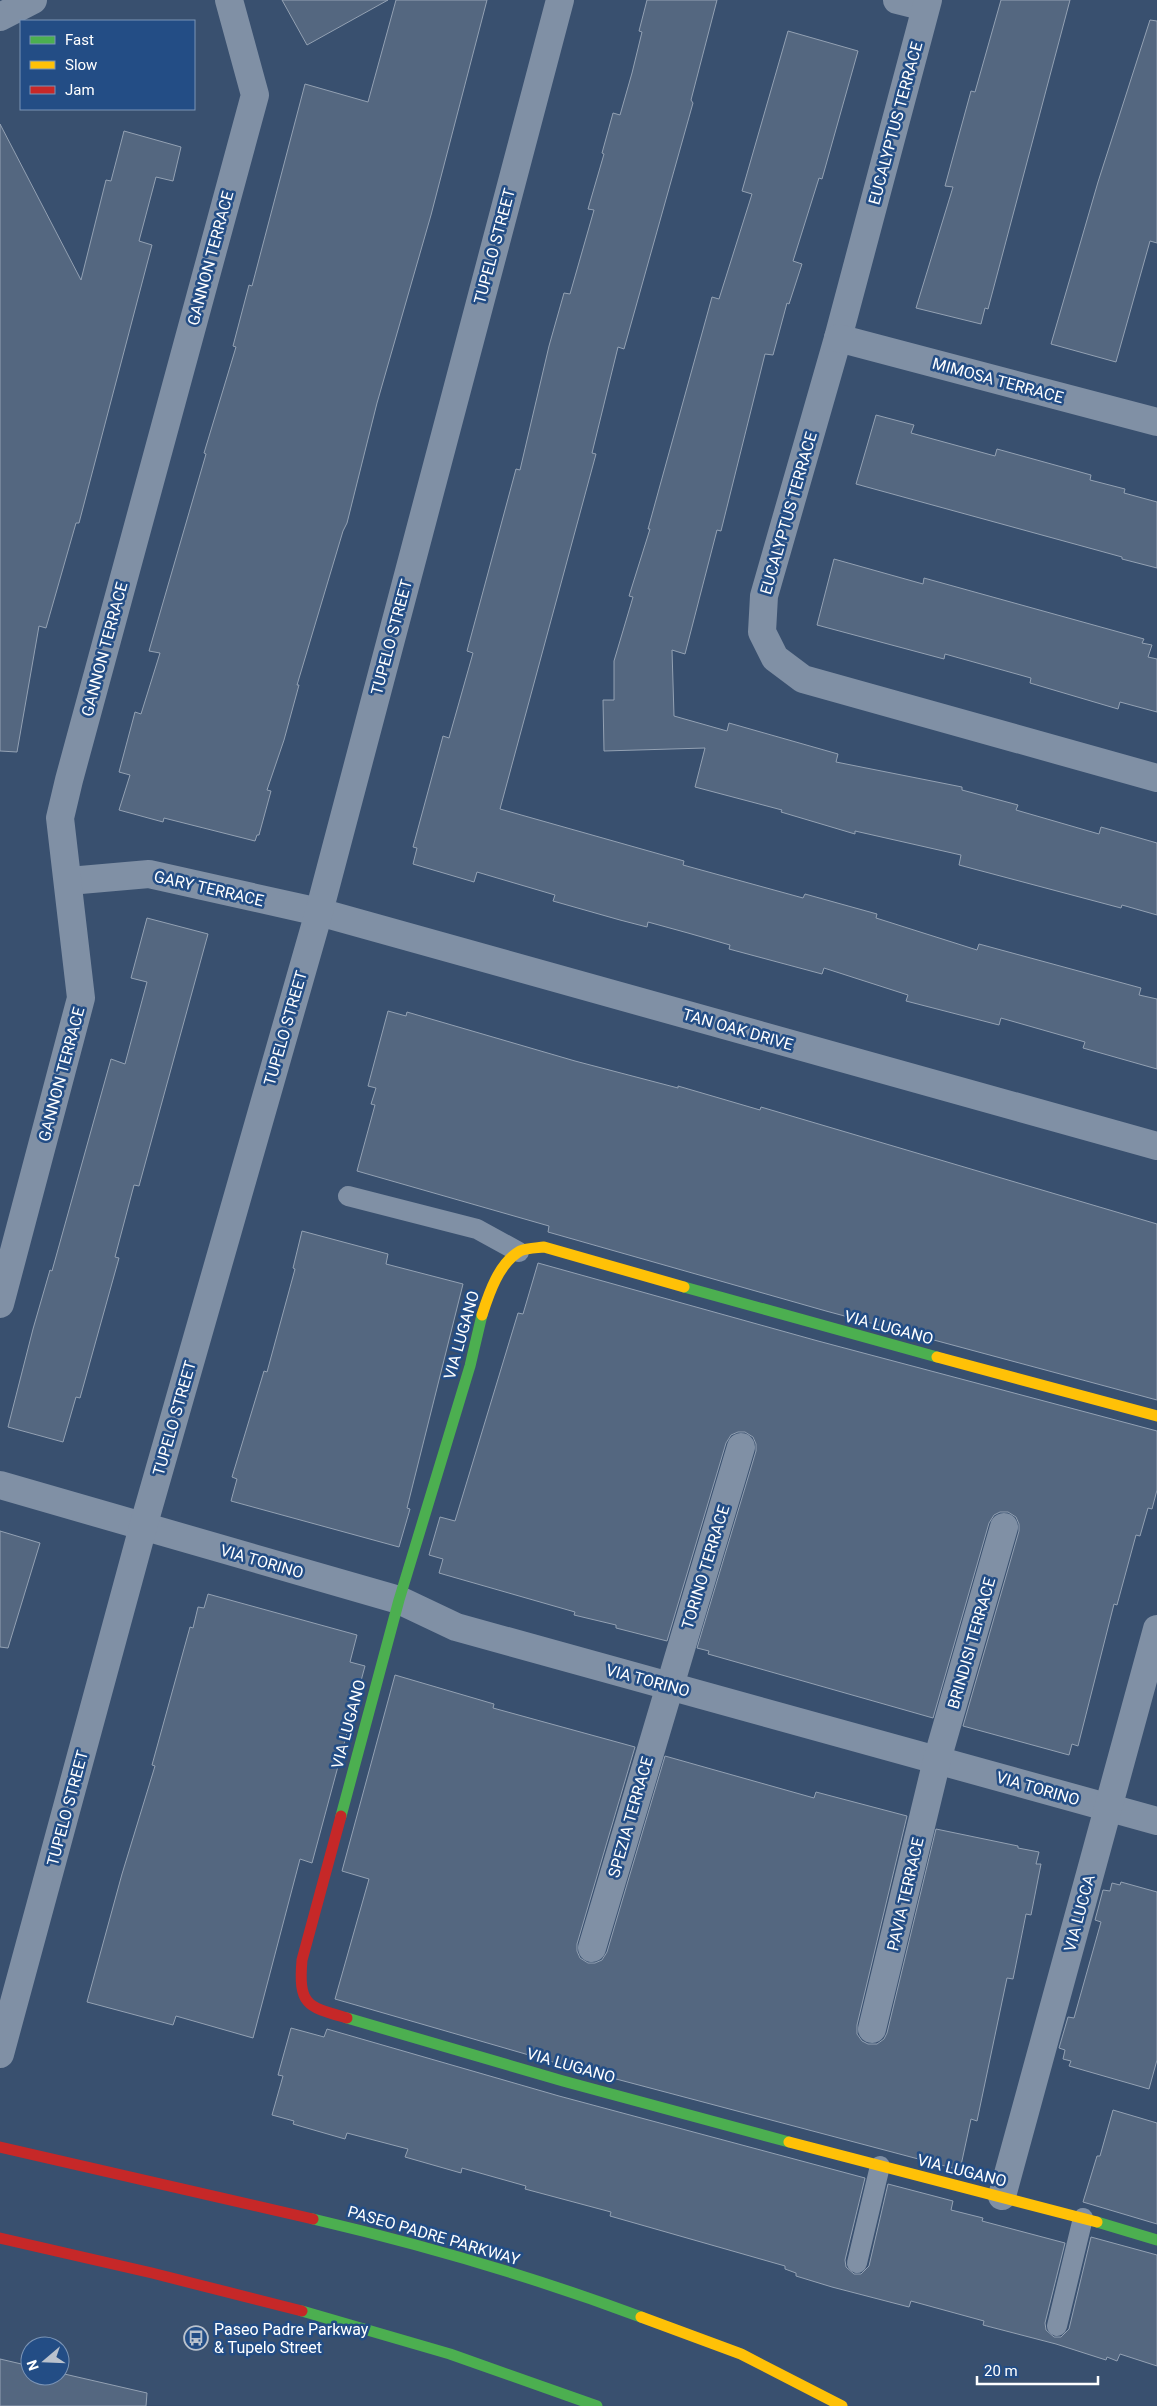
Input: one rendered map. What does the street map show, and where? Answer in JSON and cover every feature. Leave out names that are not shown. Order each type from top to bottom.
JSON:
[{"type":"street","points":[[0,18],[33,0]]},
{"type":"street","name":"GANNON TERRACE","points":[[0,1304],[81,998],[70,881],[60,818],[255,95],[229,0]]},
{"type":"street","name":"TUPELO STREET","points":[[0,2054],[143,1527],[319,912],[560,0]]},
{"type":"street","name":"EUCALYPTUS TERRACE","points":[[897,0],[927,4],[838,338],[764,596],[762,632],[775,658],[804,679],[1157,778]]},
{"type":"street","name":"MIMOSA TERRACE","points":[[838,338],[1157,422]]},
{"type":"street","name":"GARY TERRACE","points":[[70,881],[149,874],[319,912]]},
{"type":"street","name":"TAN OAK DRIVE","points":[[319,912],[1157,1146]]},
{"type":"street","name":"VIA LUGANO","points":[[1157,1416],[804,1321],[544,1247],[518,1252],[493,1281],[399,1600],[302,1960],[300,1981],[308,2004],[315,2009],[563,2081],[880,2166],[1002,2196],[1157,2240]]},
{"type":"street","name":"TORINO TERRACE","points":[[668,1686],[741,1447]]},
{"type":"street","name":"VIA TORINO","points":[[0,1485],[399,1600],[456,1627],[1157,1821]]},
{"type":"street","name":"BRINDISI TERRACE","points":[[937,1760],[1004,1527]]},
{"type":"street","name":"VIA LUCCA","points":[[1002,2196],[1157,1629]]},
{"type":"street","name":"SPEZIA TERRACE","points":[[592,1948],[668,1686]]},
{"type":"street","name":"PAVIA TERRACE","points":[[872,2029],[937,1760]]},
{"type":"street","name":"PASEO PADRE PARKWAY","points":[[0,2147],[388,2236],[566,2289],[741,2354],[842,2406]]},
{"type":"street","points":[[0,2238],[179,2278],[354,2323],[527,2379],[597,2406]]},
{"type":"lane","points":[[348,1196],[477,1229],[518,1252]]},
{"type":"lane","points":[[857,2263],[880,2166]]},
{"type":"lane","points":[[1057,2326],[1083,2218]]},
{"type":"building","points":[[282,0],[388,0],[307,45]]},
{"type":"building","points":[[396,0],[487,0],[431,215],[377,403],[347,523],[297,685],[299,685],[284,740],[267,790],[271,791],[259,835],[257,835],[255,841],[164,818],[163,822],[119,810],[130,775],[119,772],[135,712],[141,714],[160,653],[149,651],[206,454],[204,453],[236,347],[233,346],[249,285],[252,286],[305,84],[368,102]]},
{"type":"building","points":[[647,0],[717,0],[691,100],[693,103],[624,349],[618,347],[592,453],[596,454],[500,809],[684,861],[683,865],[803,898],[805,894],[877,914],[876,918],[977,950],[979,944],[1141,988],[1139,995],[1157,999],[1157,1069],[1083,1048],[1085,1042],[1001,1018],[999,1025],[906,1001],[908,995],[824,968],[822,974],[729,949],[730,945],[648,922],[647,927],[553,901],[555,895],[477,872],[474,882],[413,864],[417,848],[413,847],[443,736],[449,738],[473,653],[467,651],[516,469],[520,470],[549,346],[564,293],[570,294],[594,210],[588,209],[604,154],[602,153],[613,113],[620,115],[632,73],[642,32],[639,31]]},
{"type":"building","points":[[1001,0],[1070,0],[988,309],[985,308],[981,324],[916,308],[953,187],[945,186],[971,91],[975,92]]},
{"type":"building","points":[[1150,20],[1157,21],[1157,243],[1150,241],[1116,362],[1051,344],[1098,182]]},
{"type":"building","points":[[788,31],[858,51],[822,179],[819,178],[793,261],[802,264],[789,304],[787,303],[773,355],[765,354],[721,531],[717,530],[685,654],[672,650],[674,716],[727,731],[729,723],[838,754],[836,762],[962,787],[962,790],[1018,805],[1016,810],[1099,834],[1101,827],[1157,843],[1157,915],[1122,905],[1121,908],[959,865],[961,855],[855,831],[855,834],[781,812],[782,810],[695,787],[705,748],[604,751],[603,700],[614,700],[614,661],[633,597],[629,596],[650,529],[648,529],[712,297],[719,299],[752,194],[742,191]]},
{"type":"building","points":[[0,124],[81,280],[106,180],[111,181],[124,131],[181,147],[173,181],[156,177],[139,241],[152,245],[79,523],[76,523],[46,628],[39,626],[17,752],[0,751]]},
{"type":"building","points":[[876,415],[914,425],[911,433],[995,456],[997,449],[1091,475],[1090,480],[1125,489],[1124,493],[1157,502],[1157,568],[856,484]]},
{"type":"building","points":[[834,559],[923,584],[924,578],[1144,639],[1142,643],[1152,645],[1148,657],[1157,659],[1157,712],[1120,702],[1118,709],[1030,683],[1031,678],[945,654],[944,659],[817,625]]},
{"type":"building","points":[[147,918],[208,934],[139,1186],[134,1185],[115,1257],[119,1258],[80,1398],[76,1397],[63,1442],[8,1427],[33,1329],[50,1270],[52,1271],[111,1059],[125,1064],[147,982],[131,978]]},
{"type":"building","points":[[388,1011],[406,1016],[407,1012],[575,1061],[678,1088],[678,1086],[760,1110],[761,1107],[1157,1224],[1157,1400],[826,1311],[548,1232],[549,1226],[357,1171],[375,1105],[371,1104],[376,1088],[368,1086]]},
{"type":"building","points":[[302,1231],[388,1254],[386,1264],[463,1284],[407,1508],[410,1509],[399,1547],[231,1501],[237,1479],[232,1477],[264,1371],[267,1372],[295,1269],[293,1268]]},
{"type":"building","points":[[538,1263],[818,1341],[1157,1431],[1157,1490],[1152,1509],[1148,1508],[1140,1536],[1136,1535],[1117,1605],[1114,1604],[1078,1746],[1072,1744],[1069,1755],[963,1726],[1019,1531],[1016,1517],[1008,1512],[1000,1512],[994,1515],[989,1523],[933,1718],[708,1654],[709,1651],[697,1648],[756,1451],[753,1437],[745,1432],[731,1435],[726,1443],[667,1641],[616,1628],[616,1625],[574,1615],[575,1612],[439,1573],[443,1559],[429,1555],[440,1517],[455,1521],[518,1313],[523,1314]]},
{"type":"building","points":[[0,1531],[40,1543],[8,1648],[0,1647]]},
{"type":"building","points":[[208,1594],[357,1635],[350,1662],[365,1666],[312,1863],[300,1859],[253,2038],[176,2016],[173,2025],[87,2002],[122,1874],[155,1766],[152,1765],[190,1627],[193,1628],[198,1607],[204,1608]]},
{"type":"building","points":[[395,1675],[494,1704],[493,1708],[635,1747],[577,1944],[580,1958],[588,1963],[602,1960],[607,1952],[665,1756],[814,1798],[816,1792],[907,1816],[857,2025],[857,2034],[862,2041],[868,2044],[877,2044],[884,2039],[887,2033],[936,1829],[1039,1852],[1036,1864],[1041,1864],[1031,1915],[1026,1914],[1013,1979],[1007,1978],[977,2121],[971,2119],[960,2170],[567,2066],[335,1999],[369,1879],[342,1871]]},
{"type":"building","points":[[1121,1882],[1157,1892],[1157,2060],[1149,2089],[1069,2066],[1071,2061],[1063,2059],[1065,2050],[1059,2048],[1068,2017],[1074,2018],[1101,1922],[1095,1920],[1103,1890],[1110,1891],[1112,1883],[1120,1885]]},
{"type":"building","points":[[291,2028],[324,2037],[327,2029],[559,2096],[865,2178],[845,2260],[846,2267],[854,2274],[861,2274],[869,2266],[888,2184],[953,2201],[951,2210],[983,2218],[982,2221],[1065,2243],[1045,2323],[1046,2330],[1054,2337],[1061,2337],[1069,2329],[1091,2237],[1157,2255],[1157,2366],[1120,2354],[1117,2361],[1107,2357],[1106,2360],[1056,2344],[983,2325],[984,2321],[911,2301],[909,2307],[832,2287],[796,2276],[796,2273],[785,2269],[785,2266],[610,2216],[611,2212],[525,2189],[526,2186],[462,2168],[461,2173],[405,2157],[408,2149],[347,2133],[345,2139],[293,2124],[294,2121],[272,2115],[283,2076],[278,2075]]},
{"type":"building","points":[[1113,2110],[1157,2123],[1157,2224],[1083,2202],[1097,2156],[1100,2156]]},
{"type":"building","points":[[0,2359],[20,2364],[20,2386],[70,2386],[70,2375],[147,2393],[146,2406],[0,2406]]},
{"type":"traffic: fast","points":[[684,1287],[937,1357]]},
{"type":"traffic: fast","points":[[341,1816],[399,1600],[470,1366],[482,1315]]},
{"type":"traffic: fast","points":[[347,2018],[563,2081],[789,2142]]},
{"type":"traffic: fast","points":[[313,2219],[478,2263],[560,2288],[641,2317]]},
{"type":"traffic: fast","points":[[1097,2222],[1157,2240]]},
{"type":"traffic: fast","points":[[302,2311],[450,2354],[597,2406]]},
{"type":"traffic: slow","points":[[482,1315],[496,1279],[506,1263],[520,1251],[532,1248],[544,1247],[684,1287]]},
{"type":"traffic: slow","points":[[937,1357],[1157,1416]]},
{"type":"traffic: slow","points":[[789,2142],[1097,2222]]},
{"type":"traffic: slow","points":[[641,2317],[741,2354],[842,2406]]},
{"type":"traffic: jam","points":[[341,1816],[302,1960],[301,1975],[304,1996],[308,2002],[323,2011],[347,2018]]},
{"type":"traffic: jam","points":[[0,2147],[313,2219]]},
{"type":"traffic: jam","points":[[0,2238],[152,2273],[302,2311]]},
{"type":"place","name":"Paseo Padre Parkway & Tupelo Street","points":[[196,2338]]}]
